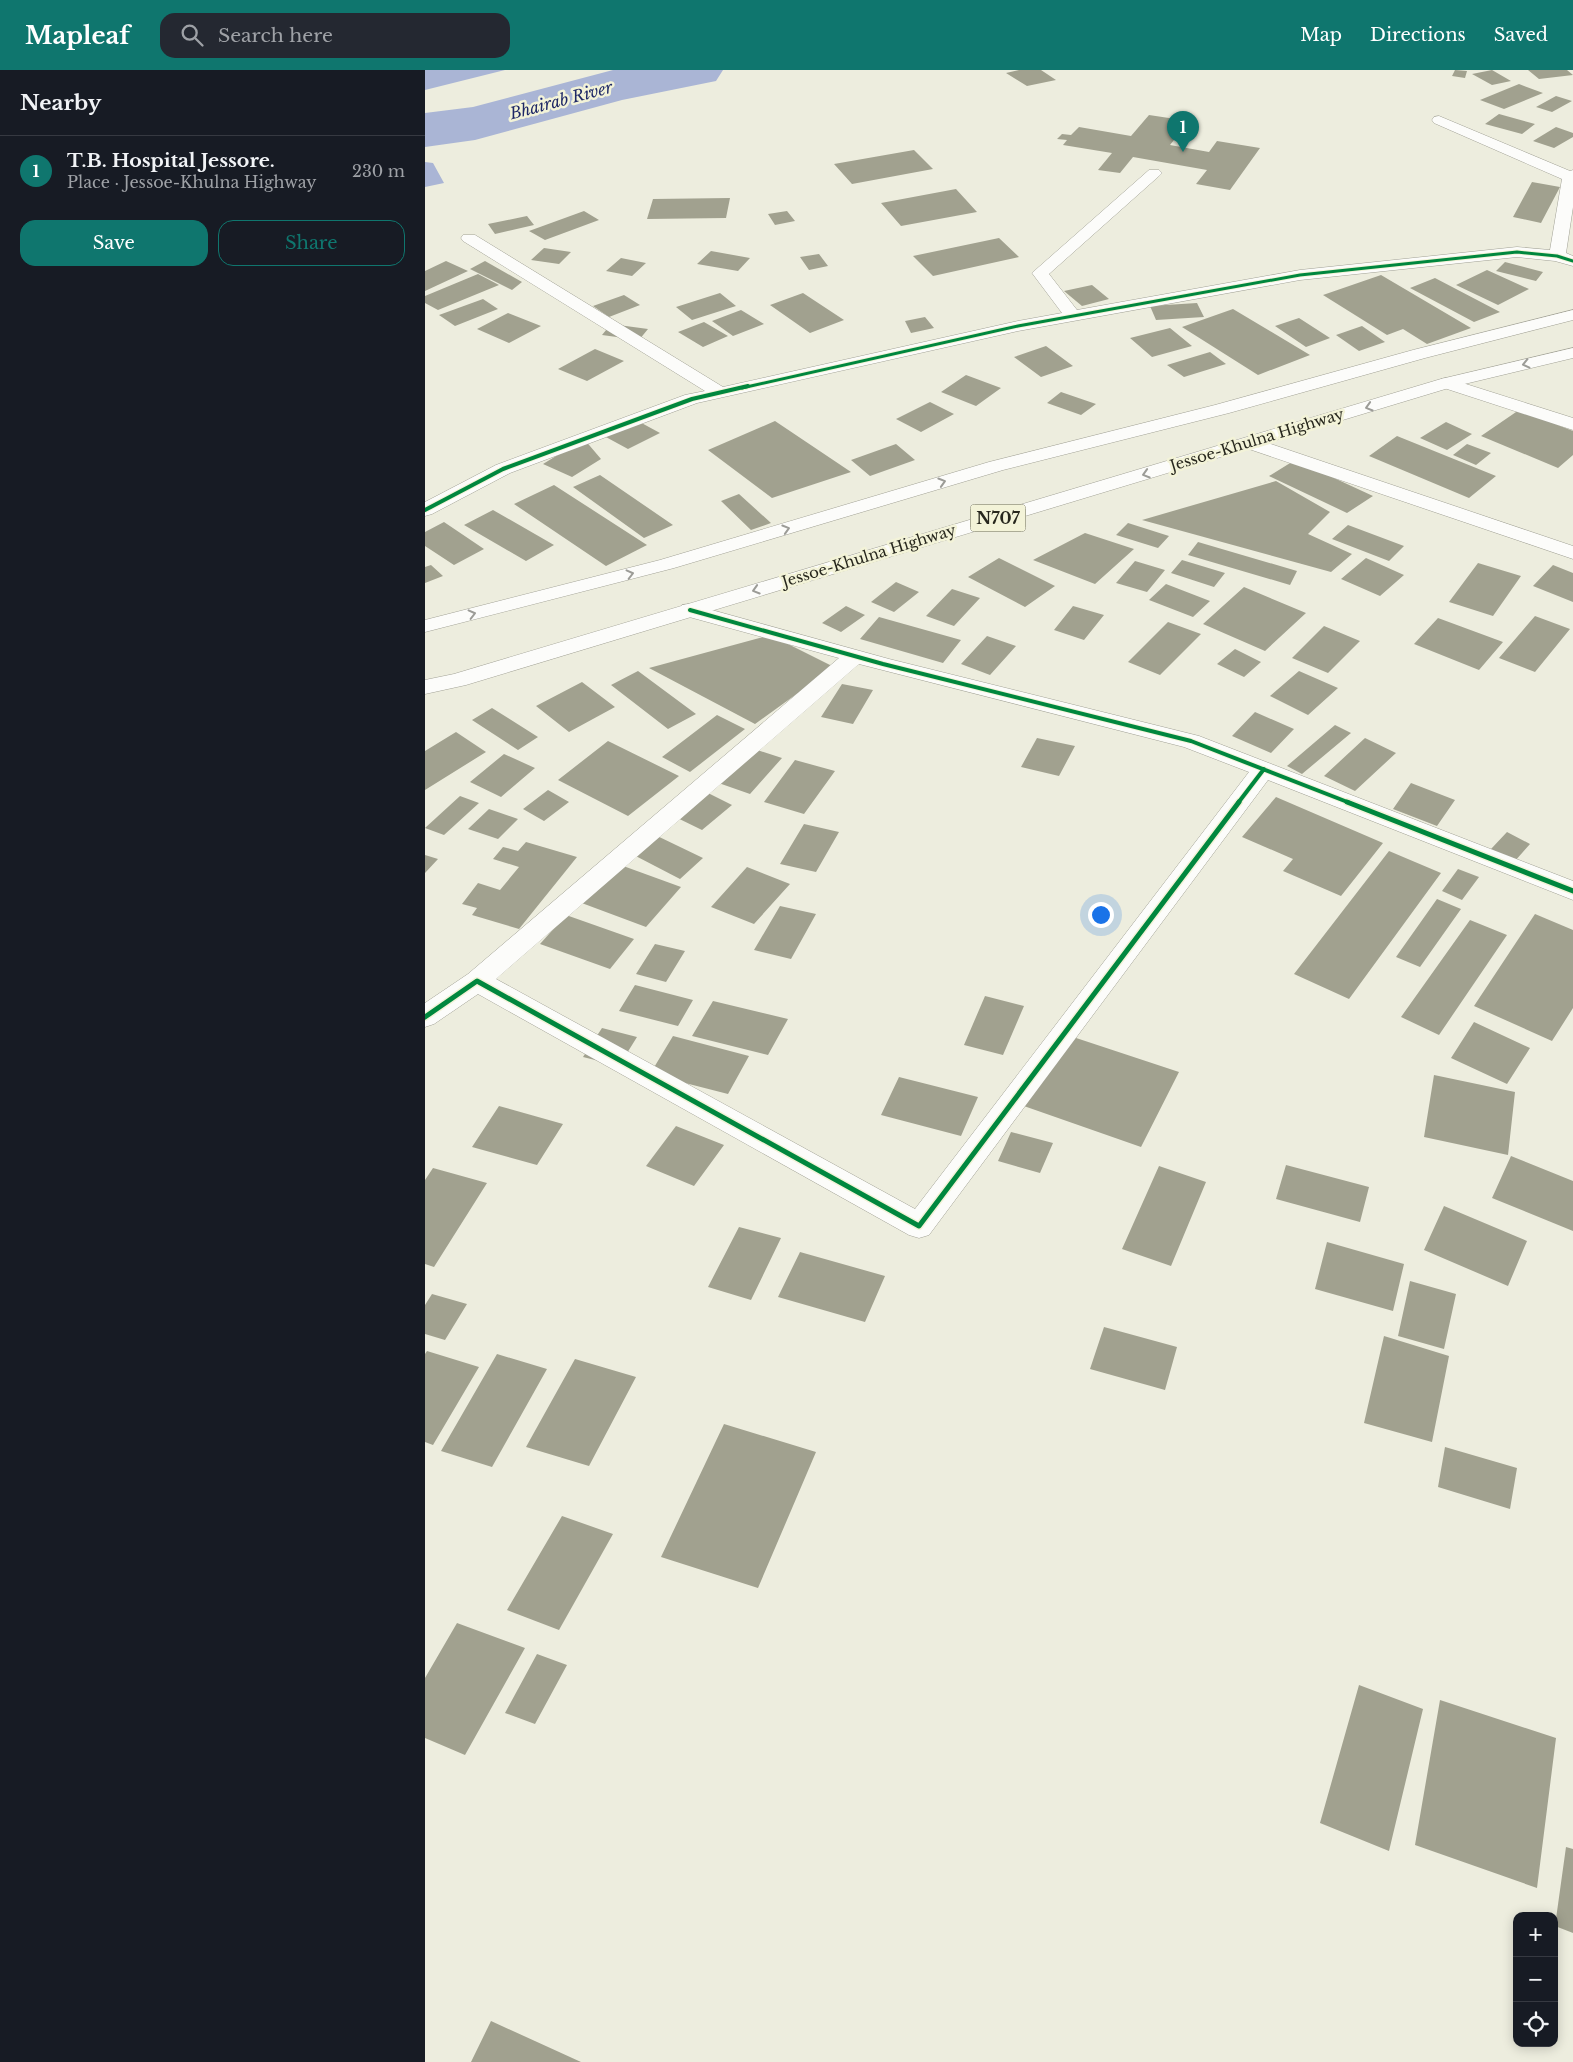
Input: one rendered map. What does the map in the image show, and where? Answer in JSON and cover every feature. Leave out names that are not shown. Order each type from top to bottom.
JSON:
[{"type":"main road","points":[[425,510],[503,469],[692,399],[1018,326],[1300,275],[1517,252],[1565,258],[1571,176],[1439,120]]},
{"type":"main road","points":[[1073,316],[1040,273],[1153,173]]},
{"type":"main road","points":[[469,238],[721,393]]},
{"type":"main road","points":[[425,626],[667,564],[996,466],[1222,409],[1419,354],[1573,316]]},
{"type":"main road","name":"Jessoe-Khulna Highway","points":[[425,687],[458,680],[1447,383],[1573,353]]},
{"type":"main road","points":[[1447,383],[1573,424]]},
{"type":"main road","points":[[1250,442],[1573,553]]},
{"type":"main road","points":[[425,488],[444,500]]},
{"type":"main road","points":[[690,610],[893,666],[1191,741],[1573,890]]},
{"type":"main road","points":[[425,1017],[477,981],[856,655]]},
{"type":"main road","points":[[477,981],[919,1226],[1264,769]]},
{"type":"water","points":[[425,70],[505,70],[425,90]]},
{"type":"water","points":[[425,162],[433,163],[444,183],[425,187]]},
{"type":"building","points":[[1019,70],[1041,70],[1056,80],[1027,86],[1006,73]]},
{"type":"building","points":[[1455,70],[1467,71],[1465,78],[1452,76]]},
{"type":"building","points":[[1492,70],[1511,81],[1492,85],[1472,74]]},
{"type":"building","points":[[1528,70],[1567,70],[1573,75],[1539,79]]},
{"type":"building","points":[[1519,84],[1543,93],[1504,109],[1480,100]]},
{"type":"building","points":[[1556,96],[1572,101],[1552,112],[1536,107]]},
{"type":"building","points":[[1499,114],[1535,124],[1522,134],[1485,124]]},
{"type":"building","points":[[1149,115],[1189,121],[1170,145],[1209,152],[1217,141],[1260,148],[1230,190],[1196,184],[1207,170],[1133,157],[1120,173],[1098,170],[1112,153],[1063,145],[1067,140],[1057,139],[1062,134],[1071,135],[1079,127],[1131,136]]},
{"type":"building","points":[[1556,127],[1573,133],[1573,137],[1554,148],[1533,141]]},
{"type":"building","points":[[914,150],[933,169],[852,184],[834,164]]},
{"type":"building","points":[[1532,182],[1560,187],[1541,223],[1513,217]]},
{"type":"building","points":[[956,189],[977,212],[901,226],[881,203]]},
{"type":"building","points":[[730,198],[726,218],[647,219],[653,199]]},
{"type":"building","points":[[584,211],[599,220],[545,240],[529,231]]},
{"type":"building","points":[[787,211],[795,221],[775,225],[768,214]]},
{"type":"building","points":[[527,216],[534,225],[495,234],[488,224]]},
{"type":"building","points":[[999,238],[1019,257],[933,276],[913,256]]},
{"type":"building","points":[[544,248],[571,252],[559,264],[531,260]]},
{"type":"building","points":[[711,251],[750,258],[738,271],[697,264]]},
{"type":"building","points":[[819,254],[828,266],[809,270],[800,257]]},
{"type":"building","points":[[621,258],[646,263],[632,276],[606,271]]},
{"type":"building","points":[[446,261],[468,271],[425,291],[425,271]]},
{"type":"building","points":[[485,261],[522,282],[512,290],[470,269]]},
{"type":"building","points":[[1505,262],[1543,272],[1536,281],[1496,271]]},
{"type":"building","points":[[1487,270],[1529,289],[1498,305],[1456,285]]},
{"type":"building","points":[[478,274],[499,285],[438,310],[425,303],[425,296]]},
{"type":"building","points":[[1381,275],[1471,328],[1427,344],[1403,329],[1387,335],[1323,295]]},
{"type":"building","points":[[1435,278],[1500,312],[1474,322],[1410,288]]},
{"type":"building","points":[[1092,285],[1109,299],[1082,306],[1064,291]]},
{"type":"building","points":[[720,293],[736,306],[692,320],[676,307]]},
{"type":"building","points":[[803,293],[844,320],[810,333],[770,305]]},
{"type":"building","points":[[624,295],[640,305],[609,317],[593,306]]},
{"type":"building","points":[[483,299],[498,309],[455,326],[439,315]]},
{"type":"building","points":[[1197,303],[1204,317],[1156,320],[1150,306]]},
{"type":"building","points":[[1233,309],[1310,355],[1258,375],[1182,327]]},
{"type":"building","points":[[741,310],[764,324],[733,336],[712,321]]},
{"type":"building","points":[[508,313],[541,326],[509,343],[477,329]]},
{"type":"building","points":[[925,317],[934,328],[911,333],[905,321]]},
{"type":"building","points":[[1299,318],[1330,338],[1306,347],[1275,326]]},
{"type":"building","points":[[704,322],[728,336],[703,347],[678,332]]},
{"type":"building","points":[[611,324],[648,329],[639,340],[602,335]]},
{"type":"building","points":[[1362,326],[1385,342],[1359,351],[1336,335]]},
{"type":"building","points":[[1170,328],[1192,346],[1152,357],[1130,338]]},
{"type":"building","points":[[1046,346],[1073,366],[1041,377],[1014,357]]},
{"type":"building","points":[[595,349],[624,361],[587,381],[558,369]]},
{"type":"building","points":[[1210,352],[1226,364],[1184,377],[1167,365]]},
{"type":"building","points":[[966,375],[1001,388],[976,406],[941,392]]},
{"type":"building","points":[[1061,392],[1096,404],[1081,415],[1047,403]]},
{"type":"building","points":[[930,402],[954,414],[921,432],[896,419]]},
{"type":"building","points":[[1519,410],[1573,431],[1573,455],[1558,468],[1481,436]]},
{"type":"building","points":[[636,420],[660,433],[628,449],[604,436]]},
{"type":"building","points":[[775,421],[851,472],[772,498],[708,450]]},
{"type":"building","points":[[1446,422],[1472,434],[1447,450],[1420,438]]},
{"type":"building","points":[[1397,436],[1496,476],[1469,498],[1369,456]]},
{"type":"building","points":[[584,439],[601,459],[572,477],[543,464]]},
{"type":"building","points":[[896,444],[915,460],[870,476],[851,460]]},
{"type":"building","points":[[1467,444],[1491,453],[1476,465],[1453,455]]},
{"type":"building","points":[[1295,460],[1373,496],[1347,513],[1269,476]]},
{"type":"building","points":[[600,475],[673,525],[644,538],[573,487]]},
{"type":"building","points":[[1276,481],[1330,512],[1308,534],[1352,554],[1331,572],[1142,520]]},
{"type":"building","points":[[554,485],[647,545],[606,566],[514,504]]},
{"type":"building","points":[[739,494],[771,523],[751,530],[721,501]]},
{"type":"building","points":[[493,510],[554,545],[526,561],[464,525]]},
{"type":"building","points":[[444,522],[484,549],[454,565],[425,546],[425,532]]},
{"type":"building","points":[[1128,523],[1169,536],[1158,548],[1116,535]]},
{"type":"building","points":[[1348,525],[1404,546],[1389,561],[1332,539]]},
{"type":"building","points":[[1085,533],[1134,549],[1095,584],[1033,560]]},
{"type":"building","points":[[1198,542],[1297,571],[1290,585],[1188,555]]},
{"type":"building","points":[[999,558],[1055,586],[1025,607],[968,577]]},
{"type":"building","points":[[1366,558],[1404,575],[1380,596],[1341,579]]},
{"type":"building","points":[[1182,560],[1225,573],[1214,587],[1171,573]]},
{"type":"building","points":[[1135,561],[1165,570],[1147,592],[1116,583]]},
{"type":"building","points":[[1478,563],[1521,576],[1493,616],[1449,602]]},
{"type":"building","points":[[431,565],[443,576],[425,583],[425,567]]},
{"type":"building","points":[[1553,565],[1573,573],[1573,602],[1533,586]]},
{"type":"building","points":[[896,582],[919,592],[894,612],[871,602]]},
{"type":"building","points":[[1166,584],[1210,601],[1193,617],[1149,600]]},
{"type":"building","points":[[1244,587],[1306,613],[1265,651],[1203,624]]},
{"type":"building","points":[[952,589],[980,598],[954,626],[926,616]]},
{"type":"building","points":[[846,606],[865,615],[841,632],[822,623]]},
{"type":"building","points":[[1073,606],[1104,615],[1084,640],[1054,630]]},
{"type":"building","points":[[1535,616],[1570,629],[1535,672],[1499,658]]},
{"type":"building","points":[[879,617],[961,640],[943,663],[860,639]]},
{"type":"building","points":[[1438,618],[1503,642],[1479,670],[1414,644]]},
{"type":"building","points":[[1168,622],[1201,634],[1160,675],[1128,662]]},
{"type":"building","points":[[1324,626],[1360,641],[1328,673],[1292,658]]},
{"type":"building","points":[[770,635],[834,667],[755,724],[649,668]]},
{"type":"building","points":[[987,636],[1016,646],[990,675],[961,664]]},
{"type":"building","points":[[1235,649],[1261,662],[1244,677],[1217,664]]},
{"type":"building","points":[[638,671],[696,714],[668,729],[611,685]]},
{"type":"building","points":[[1299,671],[1338,688],[1308,715],[1270,696]]},
{"type":"building","points":[[582,682],[615,707],[569,732],[536,706]]},
{"type":"building","points":[[842,684],[873,690],[853,724],[821,717]]},
{"type":"building","points":[[492,708],[538,737],[518,750],[472,720]]},
{"type":"building","points":[[1255,712],[1294,729],[1271,753],[1232,736]]},
{"type":"building","points":[[717,715],[745,729],[690,772],[662,757]]},
{"type":"building","points":[[1335,725],[1351,733],[1302,774],[1287,766]]},
{"type":"building","points":[[456,732],[486,752],[425,790],[425,751]]},
{"type":"building","points":[[1037,738],[1075,746],[1059,776],[1021,767]]},
{"type":"building","points":[[1365,738],[1396,753],[1355,791],[1324,776]]},
{"type":"building","points":[[608,741],[679,776],[628,816],[558,780]]},
{"type":"building","points":[[742,745],[782,758],[750,794],[710,780]]},
{"type":"building","points":[[504,754],[535,768],[501,797],[470,782]]},
{"type":"building","points":[[795,760],[835,771],[804,814],[764,802]]},
{"type":"building","points":[[1411,783],[1455,800],[1437,826],[1393,809]]},
{"type":"building","points":[[694,786],[732,805],[702,830],[663,811]]},
{"type":"building","points":[[548,790],[569,802],[544,821],[523,809]]},
{"type":"building","points":[[460,796],[479,803],[444,835],[425,828]]},
{"type":"building","points":[[1276,797],[1383,843],[1341,896],[1283,871],[1293,859],[1242,837]]},
{"type":"building","points":[[489,809],[518,819],[498,839],[468,829]]},
{"type":"building","points":[[804,824],[839,832],[816,872],[780,864]]},
{"type":"building","points":[[1507,832],[1530,844],[1515,861],[1491,849]]},
{"type":"building","points":[[651,833],[703,858],[680,879],[628,852]]},
{"type":"building","points":[[526,842],[577,857],[519,929],[472,915],[477,908],[462,904],[478,883],[500,890],[519,867],[493,859],[503,847],[518,851]]},
{"type":"building","points":[[1389,851],[1441,873],[1349,999],[1294,974]]},
{"type":"building","points":[[425,855],[438,859],[425,873]]},
{"type":"building","points":[[615,863],[681,887],[646,927],[579,902]]},
{"type":"building","points":[[747,867],[790,884],[754,924],[711,907]]},
{"type":"building","points":[[1458,869],[1479,877],[1462,900],[1442,891]]},
{"type":"building","points":[[1437,899],[1461,909],[1420,967],[1396,957]]},
{"type":"building","points":[[780,906],[816,914],[791,959],[754,950]]},
{"type":"building","points":[[1535,914],[1573,930],[1573,1008],[1552,1041],[1474,1006]]},
{"type":"building","points":[[566,915],[634,939],[610,969],[540,944]]},
{"type":"building","points":[[1470,920],[1507,935],[1439,1035],[1401,1017]]},
{"type":"building","points":[[655,944],[685,951],[666,982],[636,974]]},
{"type":"building","points":[[635,985],[693,1000],[678,1026],[619,1011]]},
{"type":"building","points":[[985,996],[1024,1006],[1003,1055],[964,1045]]},
{"type":"building","points":[[713,1001],[788,1019],[768,1055],[692,1036]]},
{"type":"building","points":[[1474,1022],[1530,1048],[1507,1084],[1451,1058]]},
{"type":"building","points":[[602,1028],[637,1037],[619,1066],[583,1057]]},
{"type":"building","points":[[1061,1033],[1179,1072],[1141,1147],[1021,1105]]},
{"type":"building","points":[[673,1036],[749,1056],[728,1094],[650,1074]]},
{"type":"building","points":[[1434,1075],[1515,1092],[1508,1155],[1424,1137]]},
{"type":"building","points":[[899,1077],[978,1097],[961,1136],[881,1115]]},
{"type":"building","points":[[499,1106],[563,1124],[537,1165],[472,1147]]},
{"type":"building","points":[[676,1126],[724,1145],[694,1186],[646,1166]]},
{"type":"building","points":[[1011,1132],[1053,1143],[1040,1173],[998,1161]]},
{"type":"building","points":[[1511,1156],[1573,1181],[1573,1231],[1492,1198]]},
{"type":"building","points":[[1286,1165],[1369,1187],[1360,1222],[1276,1199]]},
{"type":"building","points":[[1159,1166],[1206,1182],[1171,1266],[1122,1249]]},
{"type":"building","points":[[433,1168],[487,1183],[434,1267],[425,1264],[425,1180]]},
{"type":"building","points":[[1444,1206],[1527,1241],[1508,1286],[1424,1250]]},
{"type":"building","points":[[739,1227],[781,1238],[751,1300],[708,1287]]},
{"type":"building","points":[[1327,1242],[1404,1264],[1393,1311],[1315,1289]]},
{"type":"building","points":[[800,1252],[885,1276],[865,1322],[778,1297]]},
{"type":"building","points":[[1410,1281],[1456,1294],[1444,1349],[1398,1336]]},
{"type":"building","points":[[432,1294],[467,1304],[445,1340],[425,1334],[425,1305]]},
{"type":"building","points":[[1104,1327],[1177,1347],[1165,1390],[1090,1369]]},
{"type":"building","points":[[1384,1336],[1449,1356],[1432,1442],[1364,1423]]},
{"type":"building","points":[[427,1351],[479,1367],[433,1445],[425,1442],[425,1354]]},
{"type":"building","points":[[497,1354],[547,1369],[492,1467],[441,1451]]},
{"type":"building","points":[[575,1359],[636,1377],[589,1466],[526,1447]]},
{"type":"building","points":[[724,1424],[816,1452],[758,1588],[661,1557]]},
{"type":"building","points":[[1445,1447],[1517,1468],[1510,1509],[1438,1487]]},
{"type":"building","points":[[562,1516],[613,1534],[559,1630],[507,1610]]},
{"type":"building","points":[[457,1623],[525,1648],[465,1755],[425,1738],[425,1678]]},
{"type":"building","points":[[537,1654],[567,1665],[535,1724],[505,1713]]},
{"type":"building","points":[[1359,1685],[1423,1709],[1389,1851],[1320,1823]]},
{"type":"building","points":[[1440,1700],[1556,1738],[1537,1888],[1415,1845]]},
{"type":"building","points":[[1566,1847],[1573,1849],[1573,1933],[1558,1927],[1557,1912]]},
{"type":"building","points":[[491,2021],[581,2062],[471,2062]]},
{"type":"waterway","name":"Bhairab River","points":[[425,130],[475,123],[617,85],[697,70]]},
{"type":"cycle path","points":[[425,510],[503,469],[692,399],[1018,326],[1300,275],[1517,252],[1557,256],[1573,261]]},
{"type":"cycle path","points":[[690,610],[883,664],[1191,741],[1573,891]]},
{"type":"cycle path","points":[[425,1017],[477,981],[919,1226],[1264,769]]},
{"type":"place","name":"T.B. Hospital Jessore.","points":[[1183,152]]}]
